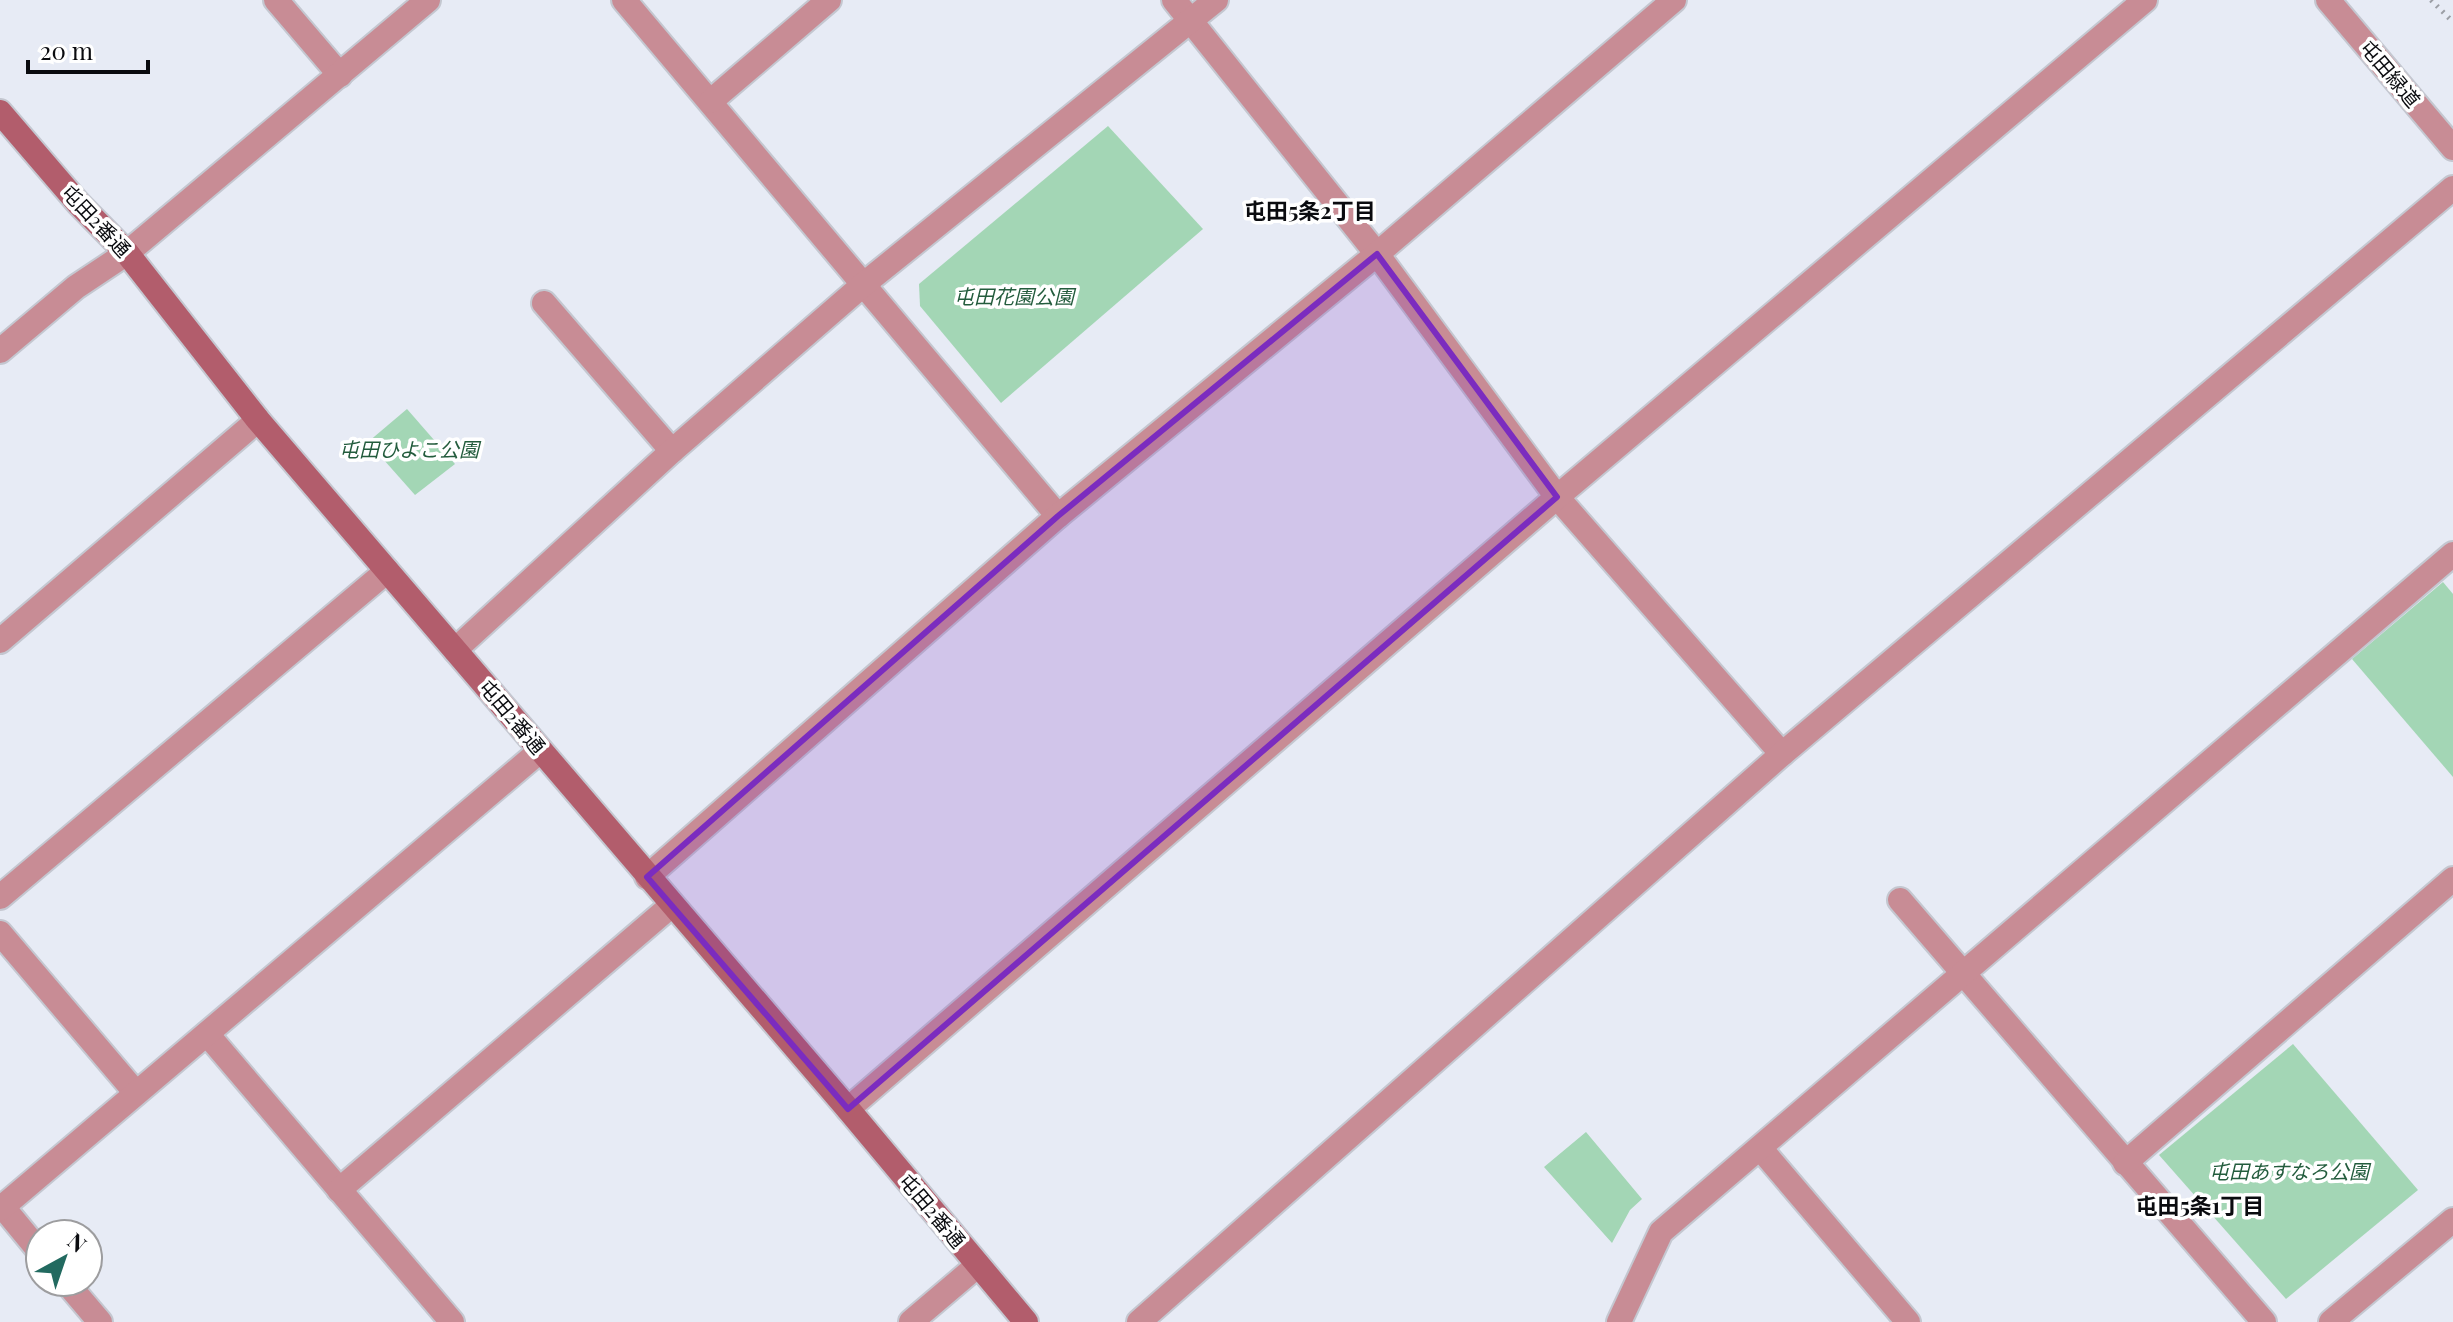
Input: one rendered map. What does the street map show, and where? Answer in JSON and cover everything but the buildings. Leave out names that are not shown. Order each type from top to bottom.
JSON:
[{"type":"street","points":[[276,0],[340,75]]},
{"type":"street","points":[[0,351],[76,287],[127,253],[428,0]]},
{"type":"street","points":[[624,0],[1058,516]]},
{"type":"street","points":[[711,101],[829,0]]},
{"type":"street","points":[[1174,0],[1377,254],[1557,497],[1782,754]]},
{"type":"street","points":[[455,650],[672,451],[864,284],[1216,0]]},
{"type":"street","points":[[647,877],[1058,516],[1377,254],[1674,0]]},
{"type":"street","points":[[848,1109],[1557,497],[2145,0]]},
{"type":"street","name":"屯田緑道","points":[[2328,0],[2453,148]]},
{"type":"street","name":"屯田2番通","points":[[0,112],[78,203],[127,253],[258,420],[848,1109],[1026,1322]]},
{"type":"street","points":[[1139,1322],[1782,754],[2453,188]]},
{"type":"street","points":[[544,303],[672,451]]},
{"type":"street","points":[[0,641],[258,420]]},
{"type":"street","points":[[1619,1322],[1661,1232],[2453,554]]},
{"type":"street","points":[[0,897],[387,571]]},
{"type":"street","points":[[24,1234],[1,1208],[540,751]]},
{"type":"street","points":[[2125,1163],[2453,879]]},
{"type":"street","points":[[1900,900],[2264,1322]]},
{"type":"street","points":[[339,1190],[672,905]]},
{"type":"street","points":[[0,933],[136,1093]]},
{"type":"street","points":[[207,1034],[452,1322]]},
{"type":"street","points":[[1760,1148],[1908,1322]]},
{"type":"street","points":[[2331,1322],[2453,1220]]},
{"type":"street","points":[[911,1322],[978,1265]]},
{"type":"street","points":[[80,1298],[100,1322]]},
{"type":"path","points":[[2431,0],[2453,22]]},
{"type":"highlighted area","points":[[1377,254],[1557,497],[848,1109],[647,877],[1058,516]]},
{"type":"green space","name":"屯田花園公園","points":[[1108,126],[1203,229],[1001,403],[920,306],[919,284]]},
{"type":"green space","name":"屯田ひよこ公園","points":[[407,409],[455,464],[415,495],[368,442]]},
{"type":"green space","points":[[2443,582],[2453,594],[2453,777],[2352,659]]},
{"type":"green space","name":"屯田あすなろ公園","points":[[2293,1044],[2418,1190],[2286,1299],[2159,1155]]},
{"type":"green space","points":[[1586,1132],[1642,1199],[1630,1210],[1612,1243],[1544,1167]]},
{"type":"district","name":"屯田5条2丁目","points":[[1310,211]]},
{"type":"district","name":"屯田5条1丁目","points":[[2200,1206]]}]
